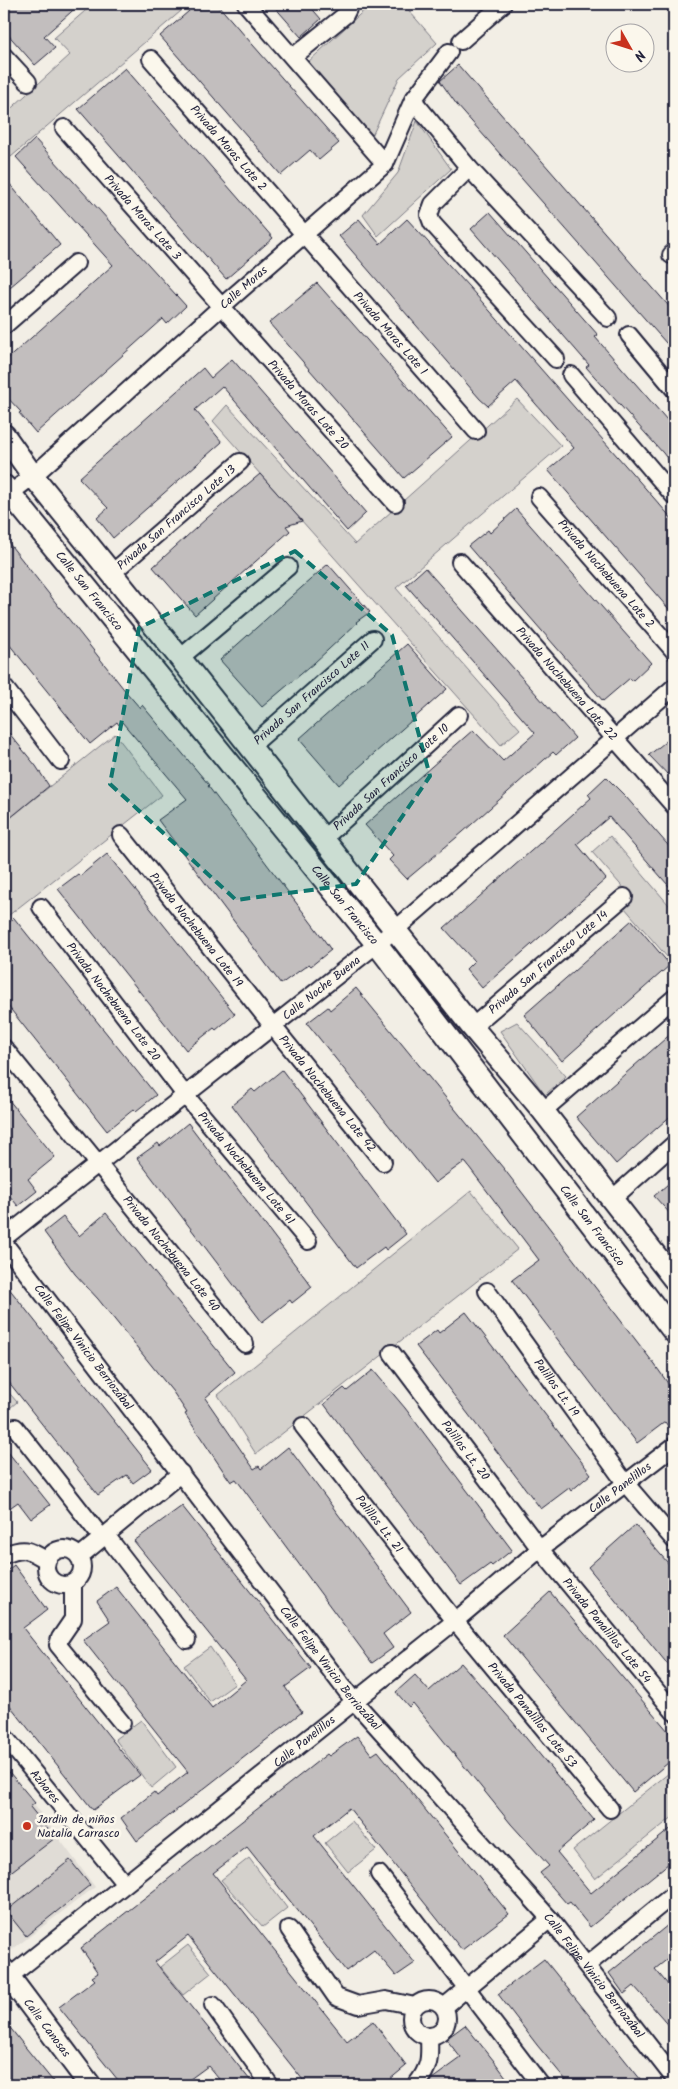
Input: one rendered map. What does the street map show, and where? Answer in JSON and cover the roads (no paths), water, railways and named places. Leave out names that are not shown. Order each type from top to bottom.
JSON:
[{"type":"street","points":[[246,4],[385,164]]},
{"type":"street","points":[[293,57],[345,15],[348,9],[347,4]]},
{"type":"street","name":"Calle Moras","points":[[6,492],[33,476],[385,164],[413,100],[455,47],[503,4]]},
{"type":"street","points":[[4,56],[28,82]]},
{"type":"street","name":"Privada Moras Lote 2","points":[[151,59],[304,236]]},
{"type":"street","points":[[413,100],[469,168],[608,318]]},
{"type":"street","name":"Privada Moras Lote 3","points":[[64,128],[222,307]]},
{"type":"street","points":[[469,168],[434,204],[428,215],[432,223],[556,360]]},
{"type":"street","name":"Privada Moras Lote 1","points":[[304,236],[476,431]]},
{"type":"street","points":[[4,326],[76,263]]},
{"type":"street","name":"Privada Moras Lote 20","points":[[222,307],[395,503]]},
{"type":"street","points":[[629,335],[674,389]]},
{"type":"street","points":[[571,375],[674,496]]},
{"type":"street","name":"Calle San Francisco","points":[[4,435],[33,476],[396,929],[472,1027],[543,1111],[674,1279]]},
{"type":"street","name":"Privada San Francisco Lote 13","points":[[112,573],[240,462]]},
{"type":"street","name":"Calle San Francisco","points":[[6,492],[376,943],[674,1332]]},
{"type":"street","name":"Privada Nochebuena Lote 2","points":[[539,497],[674,651]]},
{"type":"street","name":"Privada Nochebuena Lote 22","points":[[460,562],[674,806]]},
{"type":"street","points":[[180,658],[288,567]]},
{"type":"street","name":"Privada San Francisco Lote 11","points":[[250,746],[373,638]]},
{"type":"street","points":[[4,687],[61,761]]},
{"type":"street","name":"Calle Noche Buena","points":[[4,1238],[396,929],[674,688]]},
{"type":"street","name":"Privada San Francisco Lote 10","points":[[323,838],[459,715]]},
{"type":"street","name":"Privada Nochebuena Lote 19","points":[[122,835],[272,1026]]},
{"type":"street","name":"Privada San Francisco Lote 14","points":[[472,1027],[624,897]]},
{"type":"street","name":"Privada Nochebuena Lote 20","points":[[41,907],[185,1095]]},
{"type":"street","points":[[543,1111],[674,998]]},
{"type":"street","name":"Privada Nochebuena Lote 42","points":[[272,1026],[383,1162]]},
{"type":"street","name":"Privada Nochebuena Lote 40","points":[[4,1048],[245,1344]]},
{"type":"street","name":"Privada Nochebuena Lote 41","points":[[185,1095],[308,1241]]},
{"type":"street","points":[[611,1200],[674,1144]]},
{"type":"street","name":"Calle Felipe Vinicio Berriozábal","points":[[4,1243],[354,1701],[550,1919],[674,2078]]},
{"type":"street","name":"Palillos Lt. 19","points":[[487,1291],[626,1484],[674,1540]]},
{"type":"street","name":"Palillos Lt. 20","points":[[392,1353],[540,1549]]},
{"type":"street","name":"Palillos Lt. 21","points":[[303,1426],[455,1621]]},
{"type":"street","points":[[15,1427],[187,1640]]},
{"type":"street","name":"Calle Panelillos","points":[[5,1976],[455,1621],[540,1549],[674,1446]]},
{"type":"street","points":[[79,1556],[181,1473]]},
{"type":"street","points":[[62,1548],[72,1550],[79,1556],[83,1566],[80,1576],[73,1584],[66,1586],[58,1585],[51,1581],[47,1575],[46,1560],[53,1552],[62,1548]]},
{"type":"street","points":[[4,1554],[23,1549],[30,1550],[46,1560]]},
{"type":"street","name":"Privada Panalillos Lote 54","points":[[540,1549],[674,1712]]},
{"type":"street","points":[[73,1584],[73,1619],[60,1638],[58,1645],[122,1723]]},
{"type":"street","name":"Privada Panalillos Lote 53","points":[[455,1621],[610,1809]]},
{"type":"street","name":"Azhares","points":[[4,1736],[124,1883]]},
{"type":"street","points":[[378,1874],[541,2085]]},
{"type":"street","points":[[587,1965],[674,1894]]},
{"type":"street","points":[[444,2007],[550,1919]]},
{"type":"street","points":[[290,1929],[336,1997],[358,2005],[386,2000],[415,2006]]},
{"type":"street","name":"Calle Canosas","points":[[5,1976],[90,2085]]},
{"type":"street","points":[[430,1999],[444,2007],[448,2017],[446,2027],[439,2034],[429,2037],[422,2035],[412,2026],[410,2019],[415,2006],[422,2001],[430,1999]]},
{"type":"street","points":[[213,2005],[270,2085]]},
{"type":"street","points":[[416,2085],[426,2072],[430,2061],[429,2037]]},
{"type":"place","name":"Jardin de niños Natalia Carrasco","points":[[27,1826]]}]
